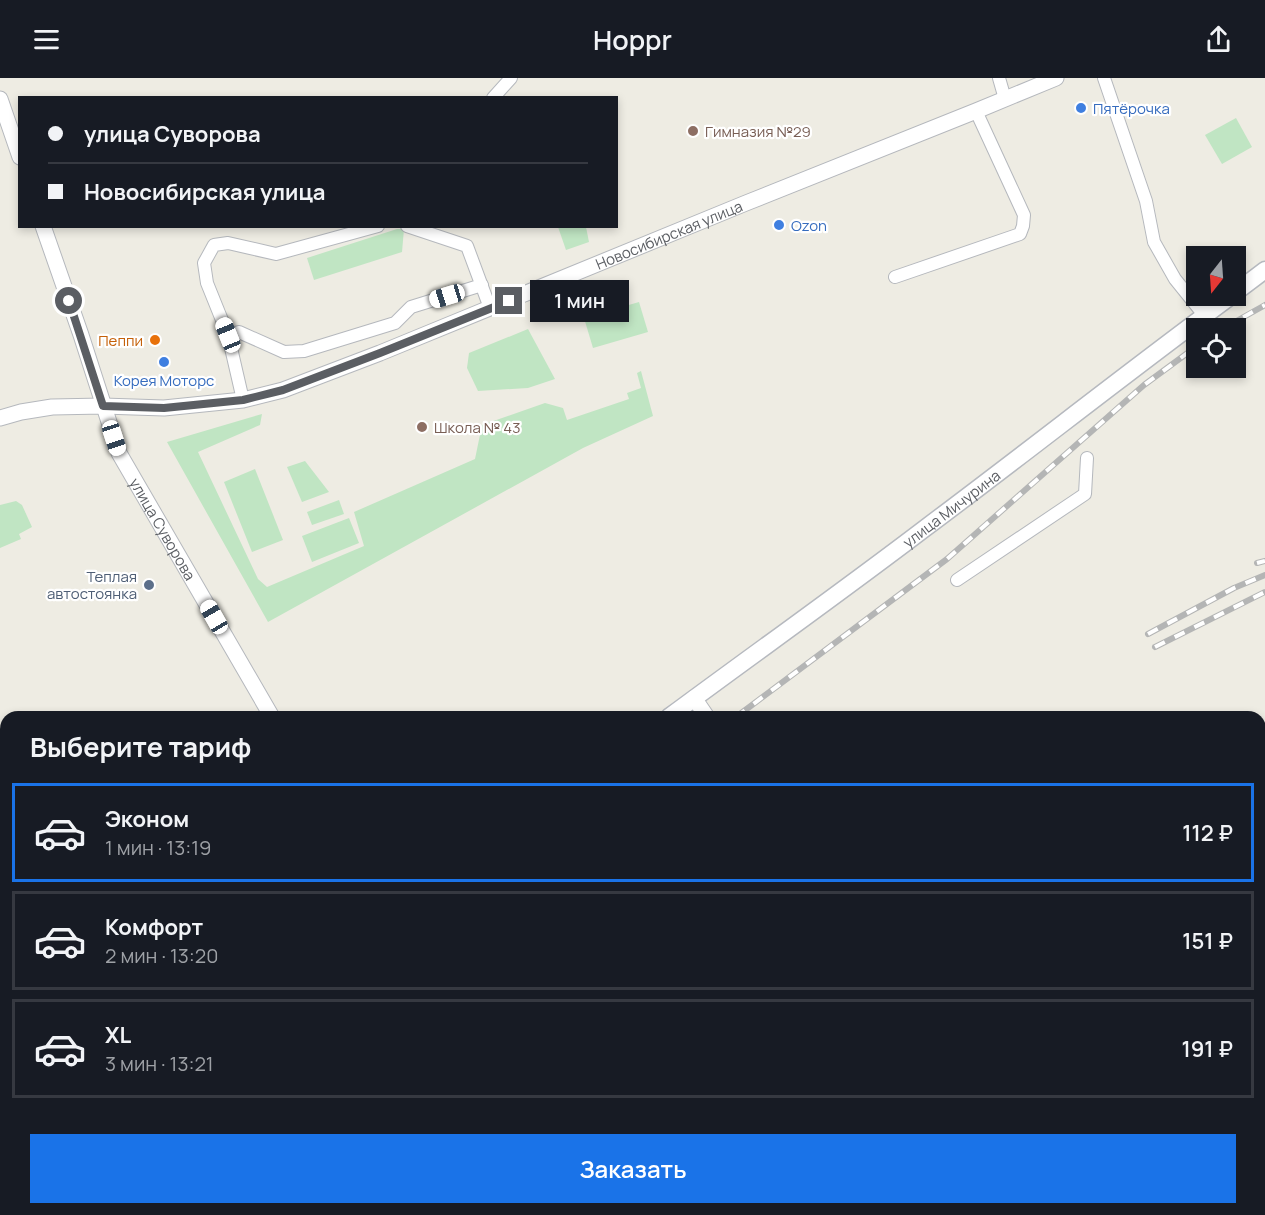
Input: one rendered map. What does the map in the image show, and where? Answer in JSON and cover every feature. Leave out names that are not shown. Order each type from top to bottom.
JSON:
[{"type":"main road","points":[[1246,284],[1265,270]]},
{"type":"main road","name":"улица Мичурина","points":[[677,711],[922,531],[1217,306]]},
{"type":"street","points":[[495,96],[511,78]]},
{"type":"street","points":[[999,78],[1005,99]]},
{"type":"street","name":"Новосибирская улица","points":[[0,418],[52,407],[164,408],[243,400],[283,390],[380,353],[1056,78]]},
{"type":"street","points":[[1104,78],[1146,201],[1154,242],[1175,279],[1204,315]]},
{"type":"street","points":[[0,99],[5,130],[18,153]]},
{"type":"street","points":[[895,277],[1020,234],[1023,215],[976,111]]},
{"type":"street","name":"улица Суворова","points":[[44,228],[119,453],[269,711]]},
{"type":"street","points":[[243,400],[228,335],[207,283],[204,263],[214,244],[228,243],[276,254],[371,228]]},
{"type":"street","points":[[413,228],[467,246],[490,308]]},
{"type":"street","points":[[228,335],[239,332],[284,352],[304,351],[395,323],[411,307],[482,285]]},
{"type":"street","points":[[957,580],[1085,494],[1087,459]]},
{"type":"street","points":[[694,698],[703,711]]},
{"type":"green space","points":[[1236,118],[1252,147],[1222,164],[1205,135]]},
{"type":"green space","points":[[558,228],[586,228],[589,242],[566,250]]},
{"type":"green space","points":[[397,229],[404,229],[402,252],[314,280],[307,258]]},
{"type":"green space","points":[[639,302],[648,332],[593,348],[584,318]]},
{"type":"green space","points":[[528,329],[555,379],[528,388],[478,391],[467,368],[469,353]]},
{"type":"green space","points":[[641,371],[653,416],[583,448],[268,622],[167,442],[262,414],[260,425],[198,452],[258,579],[267,587],[364,546],[354,512],[475,459],[482,425],[545,403],[563,408],[567,420],[629,399],[627,393],[641,388],[637,373]]},
{"type":"green space","points":[[305,461],[329,492],[302,502],[287,467]]},
{"type":"green space","points":[[255,469],[283,540],[252,552],[224,482]]},
{"type":"green space","points":[[339,500],[344,514],[312,525],[307,512]]},
{"type":"green space","points":[[16,501],[22,505],[32,527],[19,534],[21,539],[0,548],[0,505]]},
{"type":"green space","points":[[349,518],[359,543],[312,562],[302,536]]},
{"type":"railway","points":[[1242,318],[1265,305]]},
{"type":"railway","points":[[744,711],[947,559],[1144,385],[1186,354]]},
{"type":"railway","points":[[1257,563],[1265,561]]},
{"type":"railway","points":[[1148,634],[1234,588],[1265,575]]},
{"type":"railway","points":[[1155,647],[1265,592]]},
{"type":"place","name":"Пятёрочка","points":[[1081,108]]},
{"type":"place","name":"Гимназия №29","points":[[693,131]]},
{"type":"place","name":"Ozon","points":[[779,225]]},
{"type":"place","name":"Пеппи","points":[[155,340]]},
{"type":"place","name":"Корея Моторс","points":[[164,362]]},
{"type":"place","name":"Школа № 43","points":[[422,427]]},
{"type":"place","name":"Теплая автостоянка","points":[[149,585]]},
{"type":"route","points":[[69,301],[103,406],[164,408],[243,400],[283,390],[509,301]]}]
